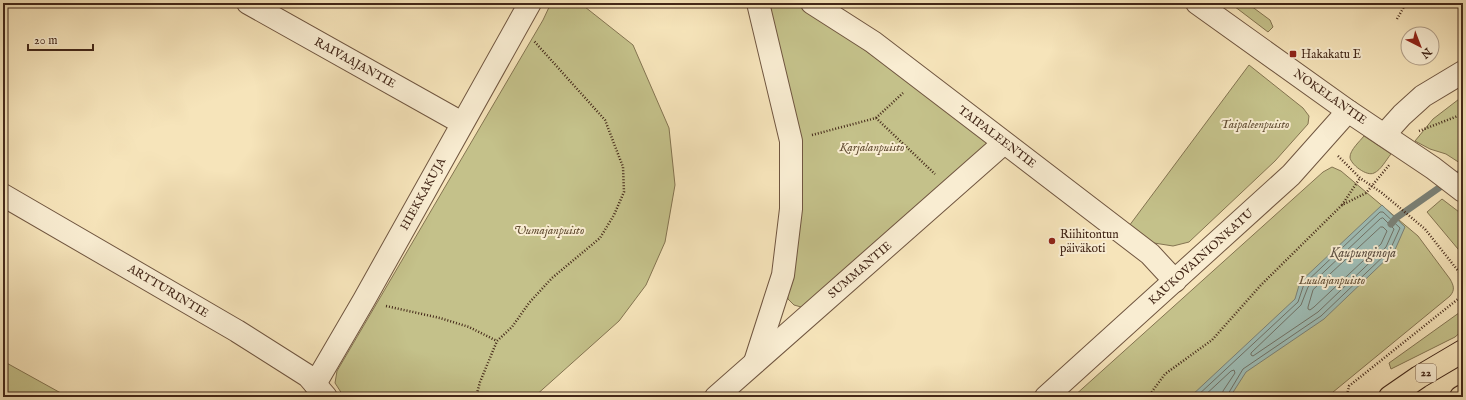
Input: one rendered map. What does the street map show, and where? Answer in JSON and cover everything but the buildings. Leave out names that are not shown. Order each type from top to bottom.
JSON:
[{"type":"highway","name":"22","points":[[1390,397],[1419,377],[1463,351]]},
{"type":"street","name":"RAIVAAJANTIE","points":[[248,3],[462,123]]},
{"type":"street","name":"HIEKKAKUJA","points":[[321,390],[364,300],[530,3]]},
{"type":"street","points":[[756,362],[783,275],[791,210],[791,141],[758,3]]},
{"type":"street","name":"TAIPALEENTIE","points":[[812,3],[873,42],[919,77],[1150,254],[1175,280]]},
{"type":"street","name":"NOKELANTIE","points":[[1197,3],[1348,111],[1433,168],[1463,191]]},
{"type":"street","points":[[1384,135],[1423,96],[1463,72]]},
{"type":"street","name":"KAUKOVAINIONKATU","points":[[1046,397],[1291,175],[1333,126],[1348,111]]},
{"type":"street","name":"SUMMANTIE","points":[[716,397],[1004,143]]},
{"type":"street","name":"ARTTURINTIE","points":[[3,195],[237,331],[308,376],[321,390]]},
{"type":"path","points":[[1398,19],[1405,5]]},
{"type":"path","points":[[476,397],[480,382],[497,341],[512,327],[529,303],[552,278],[600,238],[614,215],[624,192],[623,167],[605,120],[518,24]]},
{"type":"path","points":[[791,141],[876,118],[919,77]]},
{"type":"path","points":[[1413,134],[1463,114]]},
{"type":"path","points":[[876,118],[952,189]]},
{"type":"path","points":[[1336,153],[1360,178],[1382,193],[1425,229],[1463,277]]},
{"type":"path","points":[[1148,397],[1165,374],[1212,340],[1261,285],[1342,205],[1360,178]]},
{"type":"path","points":[[1342,205],[1366,194],[1373,186]]},
{"type":"path","points":[[1347,395],[1349,386],[1463,296]]},
{"type":"path","points":[[364,300],[440,318],[469,328],[497,341]]},
{"type":"green space","name":"Uumajanpuisto","points":[[551,3],[580,3],[633,45],[669,128],[675,185],[665,242],[646,285],[619,321],[534,397],[344,397],[335,383],[337,371],[543,20]]},
{"type":"green space","name":"Karjalanpuisto","points":[[769,3],[801,3],[988,141],[988,146],[811,302],[801,307],[794,305],[788,299],[787,291],[795,248]]},
{"type":"green space","points":[[1230,3],[1247,3],[1270,20],[1273,27],[1268,32]]},
{"type":"green space","name":"Taipaleenpuisto","points":[[1249,65],[1303,108],[1309,116],[1308,124],[1275,161],[1189,242],[1173,246],[1154,243],[1129,226]]},
{"type":"green space","points":[[1463,96],[1463,165],[1446,154],[1430,149],[1415,141],[1433,119]]},
{"type":"green space","points":[[1364,136],[1391,154],[1379,170],[1371,174],[1363,172],[1359,169],[1350,157],[1353,149]]},
{"type":"green space","name":"Luulajanpuisto","points":[[1332,167],[1341,171],[1418,236],[1450,279],[1453,290],[1450,296],[1327,397],[1073,397],[1323,172]]},
{"type":"green space","points":[[1442,199],[1463,215],[1463,255],[1427,212]]},
{"type":"green space","points":[[1463,310],[1463,330],[1455,337],[1391,369],[1389,363]]},
{"type":"green space","points":[[3,361],[68,397],[3,397]]},
{"type":"water","name":"Kaupunginoja","points":[[1382,205],[1405,227],[1394,252],[1324,319],[1246,372],[1230,397],[1190,397],[1295,299],[1300,282]]},
{"type":"waterway","name":"Kaupunginoja","points":[[1391,224],[1396,218],[1463,171]]},
{"type":"place","name":"Hakakatu E","points":[[1293,54]]},
{"type":"place","name":"Riihitontun päiväkoti","points":[[1052,241]]}]
